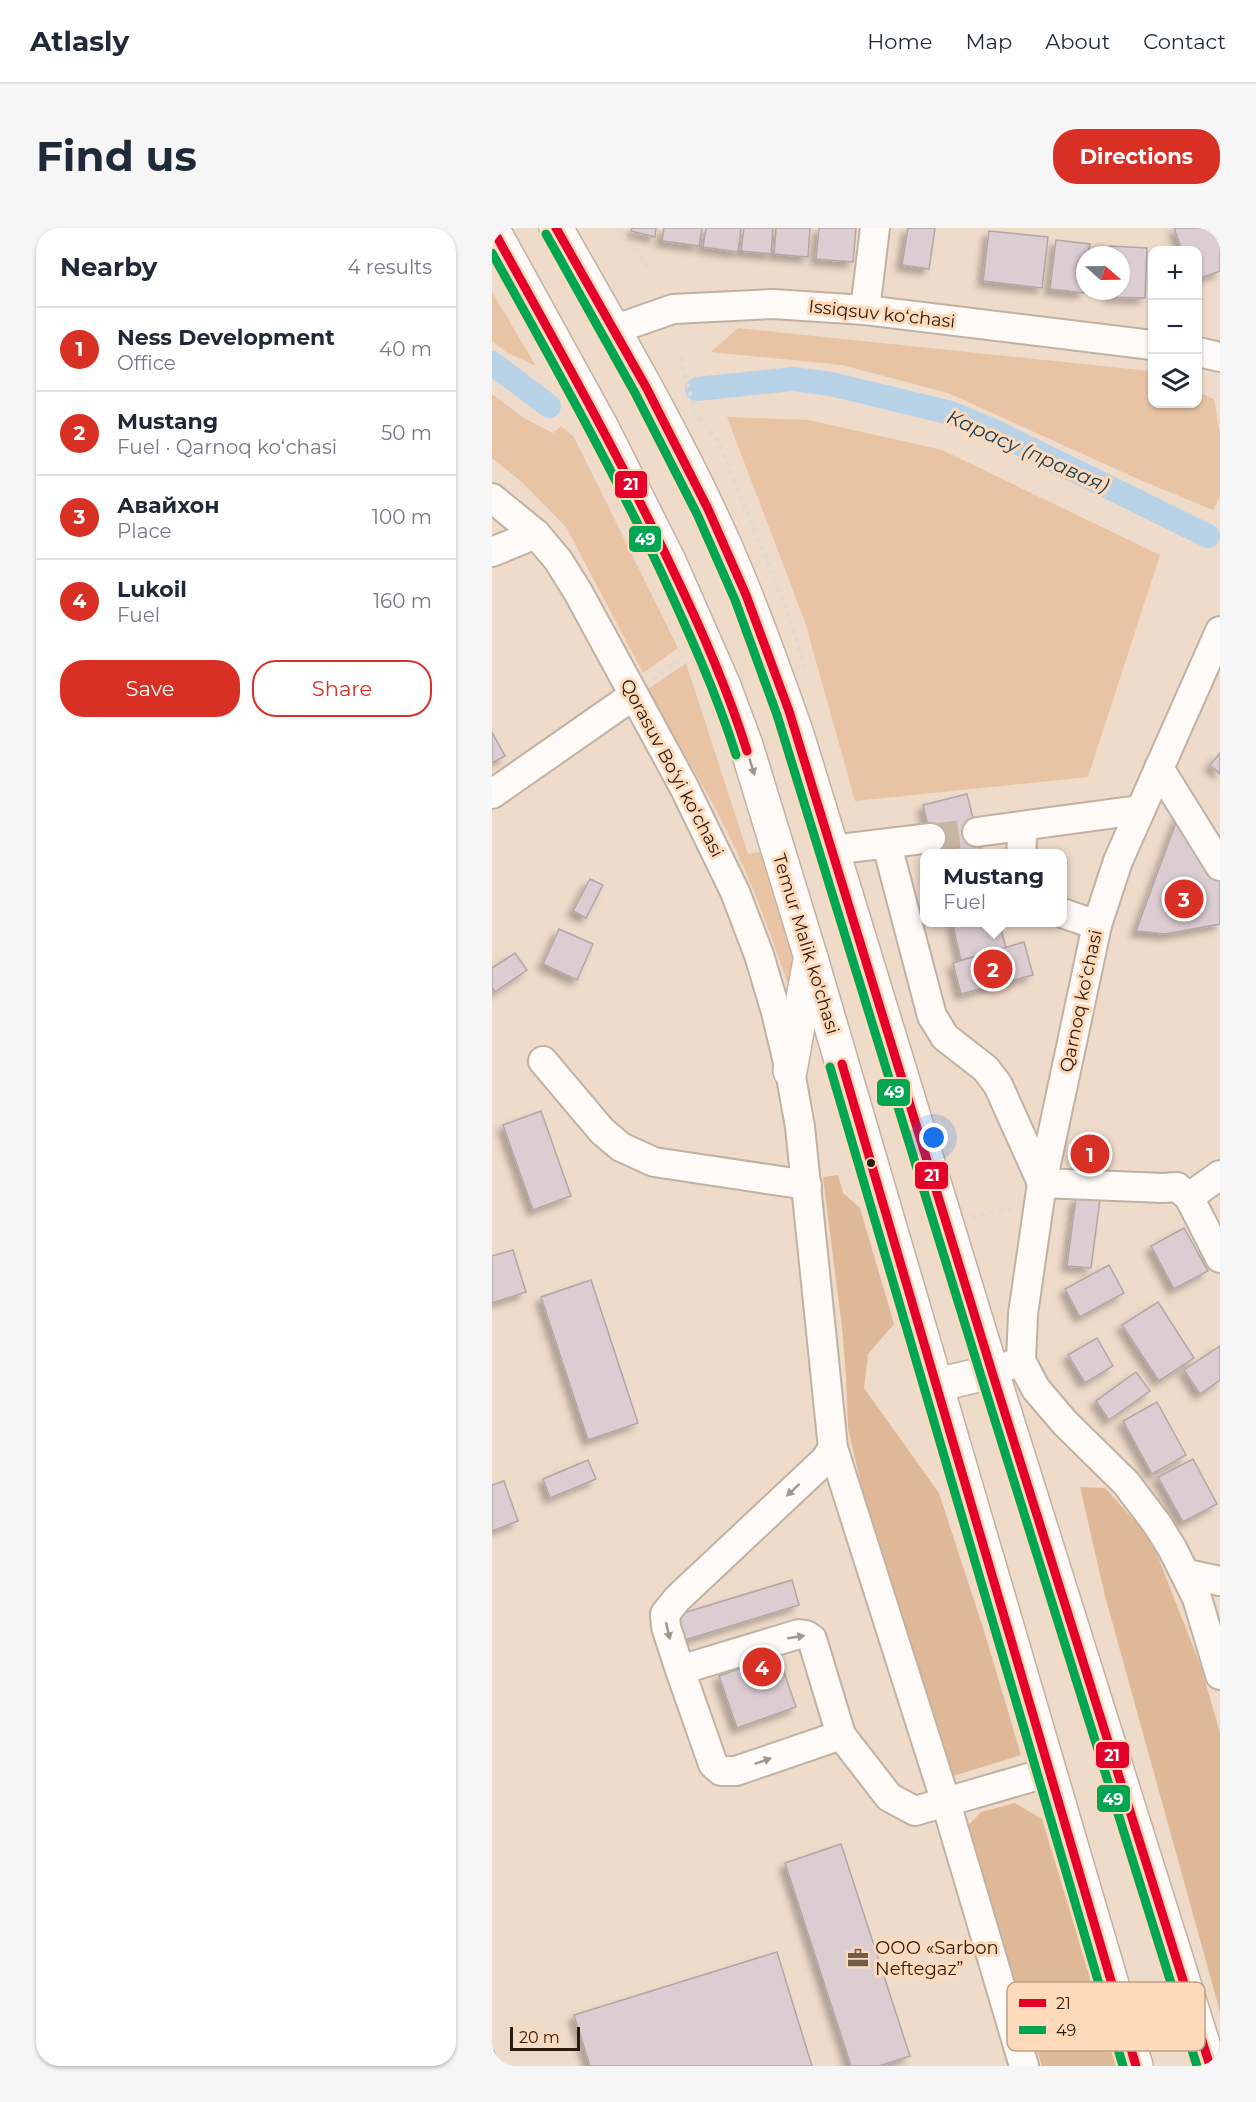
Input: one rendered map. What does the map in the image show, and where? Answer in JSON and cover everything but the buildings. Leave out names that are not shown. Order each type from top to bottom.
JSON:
[{"type":"highway","name":"Temur Malik ko'chasi","points":[[492,228],[601,426],[669,561],[724,686],[746,745],[811,958],[1111,1982]]},
{"type":"highway","points":[[556,228],[661,418],[718,531],[752,611],[796,734],[831,850],[1007,1366],[1186,1982]]},
{"type":"highway","points":[[790,1071],[811,958]]},
{"type":"highway","points":[[936,1385],[1007,1366]]},
{"type":"highway","points":[[1205,2049],[1210,2066]]},
{"type":"highway","name":"Temur Malik ko'chasi","points":[[1132,2051],[1136,2066]]},
{"type":"street","points":[[865,310],[875,228]]},
{"type":"street","name":"Issiqsuv koʻchasi","points":[[613,330],[673,309],[773,304],[865,310],[1148,345]]},
{"type":"street","points":[[1202,353],[1220,357]]},
{"type":"street","name":"Qorasuv Bo‘yi koʻchasi","points":[[492,498],[536,534],[558,560],[578,592],[684,787],[735,891],[759,955],[790,1071],[807,1185],[833,1448],[946,1803],[1007,2009]]},
{"type":"street","points":[[492,552],[536,534]]},
{"type":"street","name":"Qarnoq koʻchasi","points":[[1007,1366],[1023,1314],[1042,1183],[1096,926],[1118,861],[1139,810],[1220,631]]},
{"type":"street","points":[[492,794],[634,695]]},
{"type":"street","points":[[1158,768],[1220,866]]},
{"type":"street","points":[[977,832],[1022,840],[1139,810]]},
{"type":"street","points":[[831,850],[931,838]]},
{"type":"street","points":[[887,845],[932,1016],[945,1037],[986,1068],[999,1085],[1042,1183],[1177,1187],[1189,1197],[1220,1257]]},
{"type":"street","points":[[1067,915],[1096,926]]},
{"type":"street","points":[[543,1061],[602,1131],[621,1147],[654,1162],[807,1185]]},
{"type":"street","points":[[1189,1197],[1220,1175]]},
{"type":"street","points":[[1007,1366],[1036,1389],[1065,1423],[1126,1483],[1142,1502],[1187,1574],[1197,1598],[1220,1675]]},
{"type":"street","points":[[833,1448],[825,1460],[714,1563],[665,1614],[666,1627],[713,1764],[722,1772],[736,1771],[841,1735]]},
{"type":"street","points":[[1187,1574],[1220,1581]]},
{"type":"street","points":[[680,1670],[799,1634],[806,1635],[812,1639],[841,1735],[889,1797],[915,1811],[1049,1772]]},
{"type":"street","name":"Qorasuv Bo‘yi koʻchasi","points":[[1020,2051],[1024,2066]]},
{"type":"path","points":[[616,228],[648,266]]},
{"type":"shaded area","points":[[492,292],[536,366],[506,352],[492,341]]},
{"type":"shaded area","points":[[738,328],[1148,371],[1148,408],[1202,408],[1202,394],[1214,399],[1220,435],[1220,496],[1213,510],[1140,480],[948,393],[842,365],[711,352]]},
{"type":"shaded area","points":[[492,394],[524,418],[553,433],[561,426],[574,437],[678,648],[643,673],[566,527],[523,483],[492,458]]},
{"type":"shaded area","points":[[727,417],[809,420],[942,450],[1160,555],[1088,777],[855,801],[805,622]]},
{"type":"shaded area","points":[[686,663],[748,854],[760,852],[792,956],[792,994],[759,904],[736,850],[705,789],[647,690]]},
{"type":"shaded area","points":[[838,1175],[843,1193],[860,1208],[894,1324],[868,1354],[864,1388],[939,1493],[1021,1755],[950,1777],[865,1501],[848,1429],[842,1328],[823,1177]]},
{"type":"shaded area","points":[[1080,1487],[1105,1488],[1151,1539],[1201,1667],[1220,1733],[1220,2012],[1105,1596]]},
{"type":"shaded area","points":[[1015,1803],[1042,1819],[1091,1982],[1016,1982],[967,1827],[981,1812]]},
{"type":"shaded area","points":[[1037,2051],[1112,2051],[1117,2066],[1042,2066]]},
{"type":"waterway","name":"Карасу (правая)","points":[[492,363],[549,406]]},
{"type":"waterway","name":"Карасу (правая)","points":[[697,389],[793,379],[831,384],[951,413],[992,430],[1208,536]]},
{"type":"tunnel","points":[[931,838],[977,832]]},
{"type":"transit line","name":"21","points":[[492,228],[650,523],[712,657],[747,751]]},
{"type":"transit line","name":"21","points":[[556,228],[646,387],[708,509],[746,595],[789,711],[992,1372],[1184,1982]]},
{"type":"transit line","name":"49","points":[[546,234],[635,393],[697,514],[735,600],[777,715],[1171,1982]]},
{"type":"transit line","name":"49","points":[[492,253],[580,412],[662,574],[702,663],[736,755]]},
{"type":"transit line","name":"21","points":[[842,1064],[1111,1982]]},
{"type":"transit line","name":"49","points":[[830,1067],[1098,1982]]},
{"type":"transit line","name":"21","points":[[1205,2050],[1210,2066]]},
{"type":"transit line","name":"49","points":[[1119,2051],[1123,2066]]},
{"type":"transit line","name":"21","points":[[1132,2051],[1136,2066]]},
{"type":"transit line","name":"49","points":[[1192,2051],[1197,2066]]},
{"type":"place","name":"Авайхон","points":[[1184,899]]},
{"type":"place","name":"Mustang","points":[[993,969]]},
{"type":"place","name":"Ness Development","points":[[1090,1154]]},
{"type":"place","name":"Lukoil","points":[[762,1667]]},
{"type":"place","name":"ООО «Sarbon Neftegaz”","points":[[858,1958]]}]
